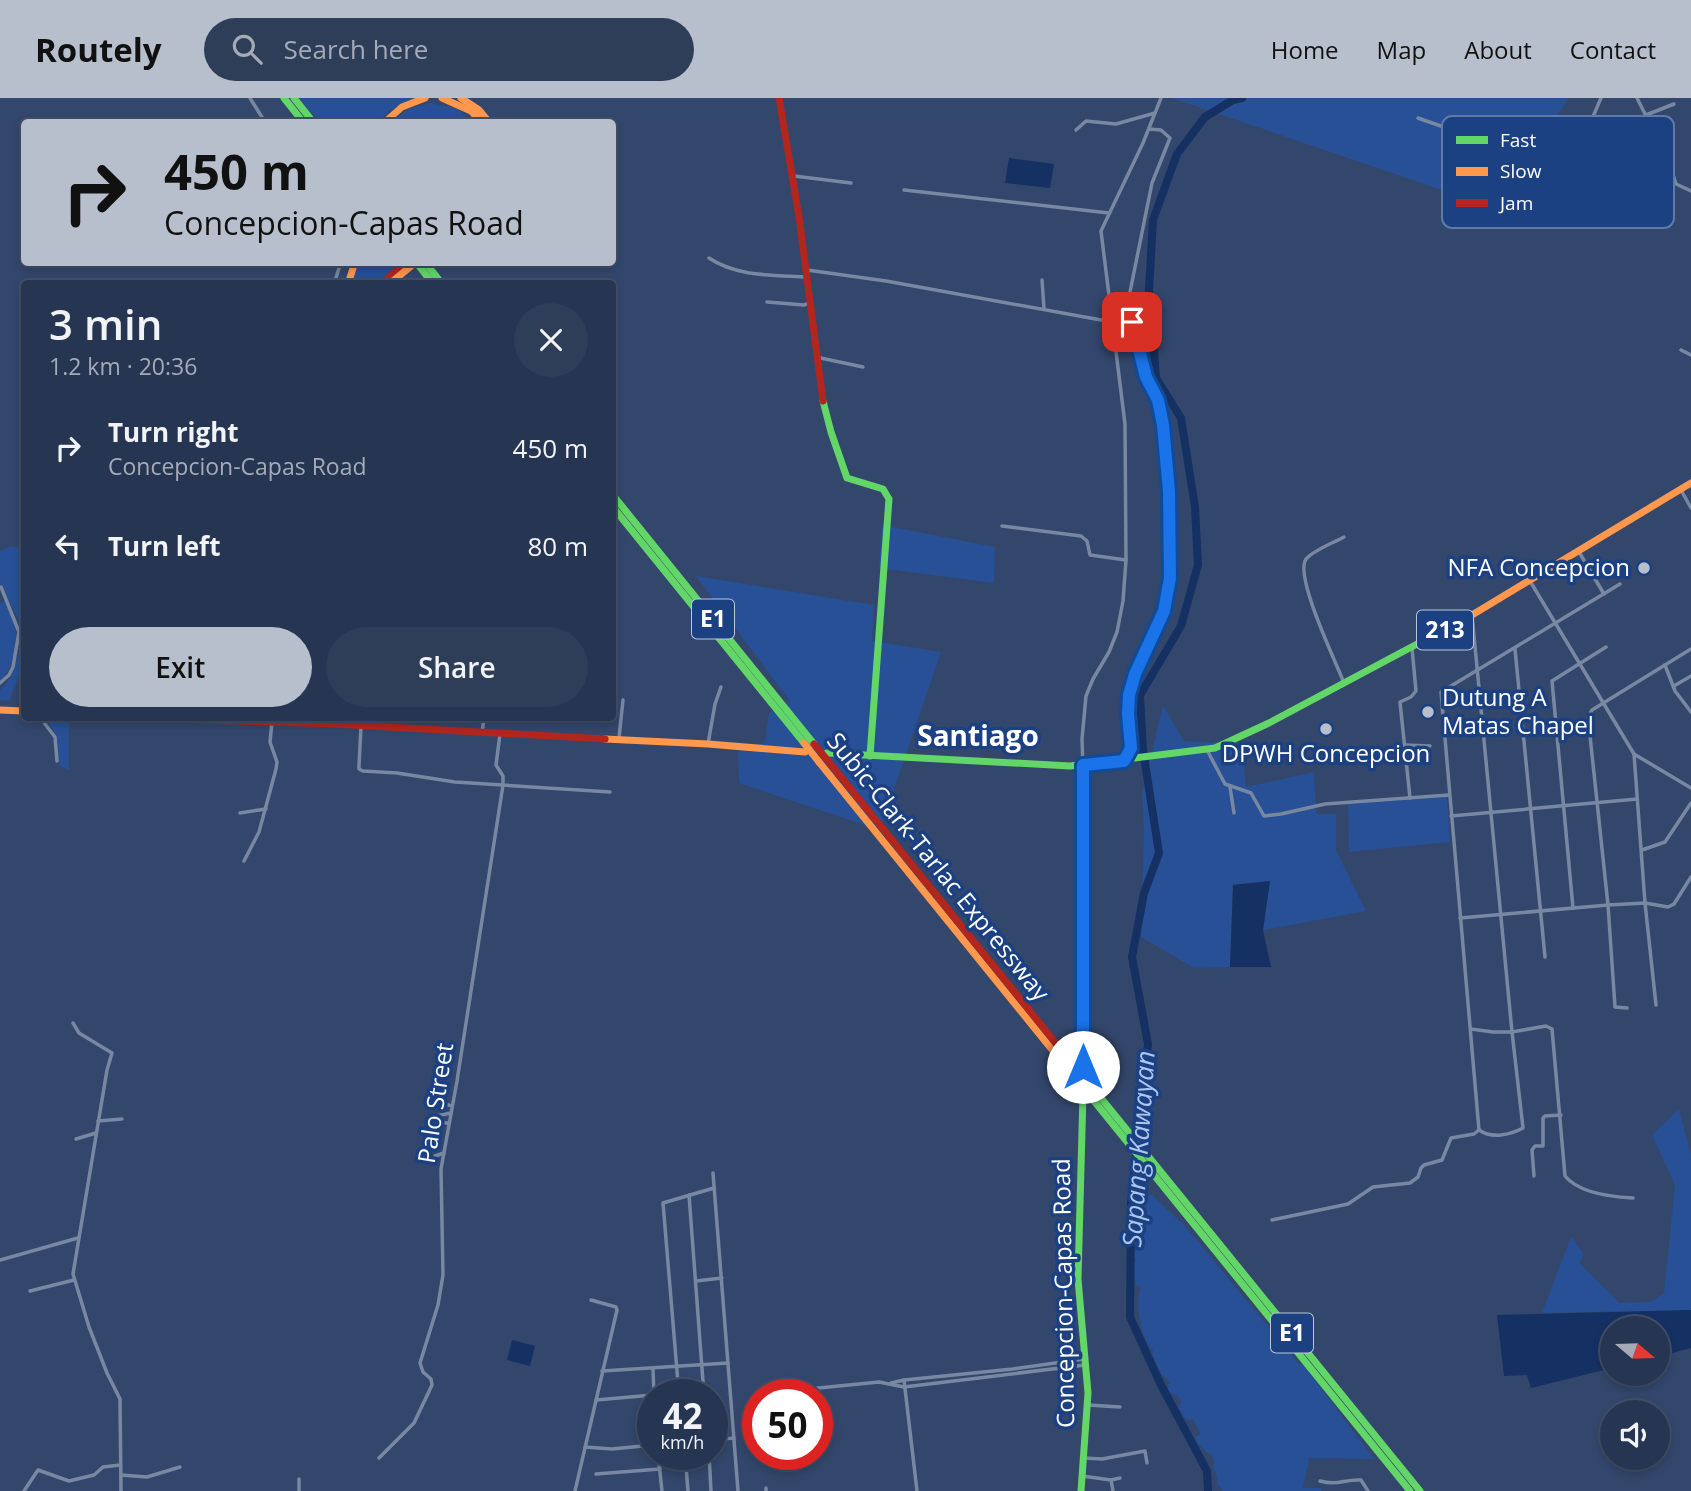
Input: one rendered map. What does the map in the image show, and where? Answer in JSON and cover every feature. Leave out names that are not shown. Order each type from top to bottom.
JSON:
[{"type":"main road","points":[[284,98],[301,119]]},
{"type":"main road","points":[[293,98],[310,119]]},
{"type":"main road","points":[[388,119],[402,107],[425,98]]},
{"type":"main road","points":[[442,98],[471,111],[478,119]]},
{"type":"main road","points":[[461,98],[479,110],[486,119]]},
{"type":"main road","points":[[778,98],[794,176],[823,399],[846,476],[851,481],[883,489],[888,494],[870,756]]},
{"type":"main road","points":[[391,280],[403,266]]},
{"type":"main road","points":[[391,280],[410,266]]},
{"type":"main road","points":[[419,266],[430,280]]},
{"type":"main road","points":[[428,266],[439,280]]},
{"type":"main road","name":"213","points":[[827,752],[1083,765],[1208,750],[1269,723],[1472,615],[1691,483]]},
{"type":"main road","name":"Subic-Clark-Tarlac Expressway","points":[[616,499],[1420,1491]]},
{"type":"main road","name":"Subic-Clark-Tarlac Expressway","points":[[616,511],[804,747],[819,762],[1410,1491]]},
{"type":"main road","points":[[0,710],[21,712]]},
{"type":"main road","points":[[256,721],[336,721],[382,728],[619,741],[804,747]]},
{"type":"main road","points":[[1079,1067],[1083,765]]},
{"type":"main road","name":"Concepcion-Capas Road","points":[[1081,1491],[1087,1405],[1078,1279],[1087,1095]]},
{"type":"street","points":[[250,98],[263,119]]},
{"type":"street","points":[[1083,765],[1082,739],[1086,696],[1117,632],[1126,560],[1125,433],[1101,236],[1161,98]]},
{"type":"street","points":[[1593,116],[1601,98]]},
{"type":"street","points":[[1637,98],[1646,115],[1674,104]]},
{"type":"street","points":[[1076,130],[1086,121],[1116,124],[1156,113]]},
{"type":"street","points":[[1418,118],[1442,126]]},
{"type":"street","points":[[1127,760],[1131,748],[1129,695],[1135,674],[1164,611],[1170,578],[1169,491],[1163,425],[1158,400],[1140,358],[1132,322],[1130,292],[1152,183],[1170,138],[1161,130],[1149,129]]},
{"type":"street","points":[[794,176],[851,183]]},
{"type":"street","points":[[1674,178],[1676,184],[1691,191]]},
{"type":"street","points":[[904,190],[1109,213]]},
{"type":"street","points":[[709,258],[736,271],[807,273],[886,281],[1112,322]]},
{"type":"street","points":[[1042,280],[1044,309]]},
{"type":"street","points":[[767,302],[804,305],[810,303]]},
{"type":"street","points":[[1681,350],[1691,355]]},
{"type":"street","points":[[816,358],[863,367]]},
{"type":"street","points":[[1681,490],[1691,508]]},
{"type":"street","points":[[1002,526],[1081,536],[1087,541],[1090,555],[1126,560]]},
{"type":"street","points":[[1344,537],[1309,557],[1302,573],[1316,616],[1344,683]]},
{"type":"street","points":[[1579,552],[1604,594]]},
{"type":"street","points":[[1530,581],[1634,754],[1656,1005]]},
{"type":"street","points":[[1479,1130],[1440,696],[1444,689],[1515,649],[1619,584]]},
{"type":"street","points":[[0,683],[9,676],[13,667],[19,632],[1,587]]},
{"type":"street","points":[[1472,615],[1523,1128],[1513,1133],[1492,1136],[1479,1130]]},
{"type":"street","points":[[1573,908],[1552,681],[1606,647]]},
{"type":"street","points":[[1392,705],[1411,697],[1416,691],[1412,648]]},
{"type":"street","points":[[1515,649],[1545,957]]},
{"type":"street","points":[[1627,1008],[1615,1007],[1608,905],[1588,718],[1592,710],[1691,649]]},
{"type":"street","points":[[1665,665],[1678,697],[1691,712]]},
{"type":"street","points":[[1674,685],[1691,676]]},
{"type":"street","points":[[708,744],[721,687]]},
{"type":"street","points":[[619,741],[624,700]]},
{"type":"street","points":[[1400,702],[1410,798]]},
{"type":"street","points":[[44,721],[55,737],[57,761]]},
{"type":"street","points":[[382,728],[383,721]]},
{"type":"street","points":[[482,733],[484,721]]},
{"type":"street","points":[[244,861],[259,832],[277,762],[270,743],[272,722]]},
{"type":"street","points":[[361,726],[361,770],[503,785],[610,792]]},
{"type":"street","name":"Palo Street","points":[[379,1458],[414,1423],[432,1385],[420,1363],[438,1305],[443,1275],[441,1169],[503,785],[503,776],[496,765],[500,733]]},
{"type":"street","points":[[1405,746],[1430,746]]},
{"type":"street","points":[[1208,750],[1221,779],[1230,787],[1251,793],[1264,816],[1325,804],[1449,795]]},
{"type":"street","points":[[1634,754],[1691,788]]},
{"type":"street","points":[[1230,787],[1234,813]]},
{"type":"street","points":[[1451,816],[1637,799]]},
{"type":"street","points":[[1642,850],[1665,842],[1691,803]]},
{"type":"street","points":[[240,813],[266,809]]},
{"type":"street","points":[[1460,918],[1608,905],[1645,903],[1671,906],[1691,877]]},
{"type":"street","points":[[73,1023],[79,1033],[112,1053],[78,1238],[74,1280],[107,1373],[120,1399],[121,1491]]},
{"type":"street","points":[[1471,1029],[1493,1032],[1512,1032],[1546,1026],[1552,1029],[1565,1176],[1579,1187],[1633,1198]]},
{"type":"street","points":[[445,1104],[452,1107]]},
{"type":"street","points":[[436,1116],[451,1113]]},
{"type":"street","points":[[1534,1176],[1532,1150],[1535,1146],[1543,1146],[1543,1118],[1561,1115]]},
{"type":"street","points":[[99,1121],[122,1119]]},
{"type":"street","points":[[437,1123],[449,1123]]},
{"type":"street","points":[[1272,1220],[1348,1204],[1373,1187],[1410,1182],[1418,1177],[1421,1168],[1442,1160],[1451,1138],[1474,1134],[1479,1130]]},
{"type":"street","points":[[76,1139],[96,1133]]},
{"type":"street","points":[[435,1156],[444,1153]]},
{"type":"street","points":[[713,1173],[738,1491]]},
{"type":"street","points":[[678,1379],[663,1203],[714,1188]]},
{"type":"street","points":[[689,1195],[703,1379]]},
{"type":"street","points":[[0,1260],[78,1238]]},
{"type":"street","points":[[696,1281],[723,1278]]},
{"type":"street","points":[[30,1291],[74,1280]]},
{"type":"street","points":[[575,1491],[617,1308],[592,1300]]},
{"type":"street","points":[[889,1384],[904,1380],[1086,1362]]},
{"type":"street","points":[[833,1387],[865,1383],[904,1387],[1086,1362]]},
{"type":"street","points":[[601,1371],[728,1363]]},
{"type":"street","points":[[653,1368],[653,1379]]},
{"type":"street","points":[[904,1380],[917,1491]]},
{"type":"street","points":[[595,1400],[637,1396]]},
{"type":"street","points":[[1087,1405],[1120,1407]]},
{"type":"street","points":[[728,1439],[734,1438]]},
{"type":"street","points":[[585,1447],[637,1447]]},
{"type":"street","points":[[1084,1458],[1102,1459],[1145,1451],[1147,1463]]},
{"type":"street","points":[[24,1491],[38,1470],[69,1481],[94,1475],[103,1467],[120,1465]]},
{"type":"street","points":[[121,1475],[147,1477],[180,1467]]},
{"type":"street","points":[[596,1474],[647,1470]]},
{"type":"street","points":[[660,1470],[662,1491]]},
{"type":"street","points":[[686,1470],[688,1491]]},
{"type":"street","points":[[710,1470],[712,1491]]},
{"type":"street","points":[[1082,1476],[1111,1480],[1120,1478]]},
{"type":"street","points":[[299,1479],[299,1491]]},
{"type":"street","points":[[1320,1481],[1334,1485],[1353,1479],[1362,1480],[1368,1491]]},
{"type":"street","points":[[1111,1480],[1114,1491]]},
{"type":"shaded area","points":[[299,98],[413,98],[389,111],[382,119],[316,119]]},
{"type":"shaded area","points":[[1172,98],[1569,98],[1556,116],[1442,116],[1442,190]]},
{"type":"shaded area","points":[[431,103],[455,108],[470,119],[395,119],[408,109]]},
{"type":"shaded area","points":[[1009,158],[1054,164],[1050,188],[1005,183]]},
{"type":"shaded area","points":[[356,266],[397,266],[379,280],[352,280]]},
{"type":"shaded area","points":[[882,525],[995,547],[994,583],[879,568]]},
{"type":"shaded area","points":[[11,546],[21,548],[21,671],[9,701],[0,700],[0,690],[11,677],[19,651],[20,623],[0,582],[0,551]]},
{"type":"shaded area","points":[[696,576],[874,605],[872,641],[941,652],[880,830],[739,783],[738,751],[765,743],[769,713],[790,701]]},
{"type":"shaded area","points":[[5,601],[17,634],[11,664],[0,681],[0,603]]},
{"type":"shaded area","points":[[1163,705],[1184,741],[1242,744],[1246,787],[1314,772],[1316,814],[1336,814],[1336,850],[1366,911],[1263,930],[1270,881],[1233,885],[1230,967],[1194,968],[1141,937],[1144,829],[1142,794]]},
{"type":"shaded area","points":[[48,721],[69,721],[69,771],[59,765],[57,736]]},
{"type":"shaded area","points":[[1447,797],[1450,842],[1349,852],[1348,804]]},
{"type":"shaded area","points":[[1270,881],[1263,930],[1271,967],[1230,967],[1233,885]]},
{"type":"shaded area","points":[[1679,1109],[1691,1155],[1691,1310],[1542,1313],[1571,1237],[1584,1254],[1579,1263],[1620,1303],[1650,1302],[1664,1293],[1675,1185],[1652,1135]]},
{"type":"shaded area","points":[[1143,1188],[1147,1196],[1152,1195],[1184,1225],[1299,1364],[1304,1365],[1374,1459],[1309,1458],[1303,1488],[1322,1488],[1321,1491],[1222,1491],[1217,1485],[1212,1454],[1207,1453],[1196,1442],[1196,1437],[1201,1434],[1193,1419],[1188,1420],[1182,1415],[1179,1405],[1182,1402],[1178,1396],[1166,1391],[1170,1383],[1155,1367],[1157,1365],[1152,1355],[1153,1350],[1142,1330],[1138,1301],[1141,1287],[1136,1285],[1133,1264],[1136,1261],[1133,1257],[1137,1247],[1134,1227],[1137,1226],[1136,1204],[1140,1201]]},
{"type":"shaded area","points":[[1691,1310],[1691,1348],[1670,1354],[1670,1316],[1600,1316],[1600,1371],[1531,1388],[1527,1375],[1504,1376],[1497,1315]]},
{"type":"shaded area","points":[[512,1340],[535,1346],[530,1366],[507,1360]]},
{"type":"waterway","name":"Sapang Kawayan","points":[[1208,1491],[1207,1471],[1161,1385],[1130,1317],[1131,1204],[1148,1044],[1132,957],[1144,893],[1159,853],[1143,750],[1140,695],[1181,626],[1198,565],[1195,507],[1181,418],[1156,378],[1149,290],[1153,220],[1177,154],[1205,117],[1233,100],[1242,98]]},
{"type":"traffic: fast","points":[[284,98],[301,119]]},
{"type":"traffic: fast","points":[[294,98],[311,119]]},
{"type":"traffic: fast","points":[[419,266],[430,280]]},
{"type":"traffic: fast","points":[[428,266],[439,280]]},
{"type":"traffic: fast","points":[[823,401],[847,478],[883,489],[889,499],[870,756]]},
{"type":"traffic: fast","points":[[616,499],[814,744]]},
{"type":"traffic: fast","points":[[616,511],[804,743]]},
{"type":"traffic: fast","points":[[827,753],[1070,766],[1215,748],[1269,723],[1434,635]]},
{"type":"traffic: fast","points":[[1083,766],[1084,1067]]},
{"type":"traffic: fast","points":[[1092,1087],[1420,1491]]},
{"type":"traffic: fast","points":[[1081,1491],[1088,1393],[1078,1279],[1083,1094]]},
{"type":"traffic: fast","points":[[1090,1096],[1410,1491]]},
{"type":"traffic: slow","points":[[388,119],[402,107],[425,98]]},
{"type":"traffic: slow","points":[[442,98],[471,111],[478,119]]},
{"type":"traffic: slow","points":[[461,98],[479,110],[486,119]]},
{"type":"traffic: slow","points":[[349,280],[354,266]]},
{"type":"traffic: slow","points":[[394,280],[411,266]]},
{"type":"traffic: slow","points":[[1434,635],[1472,615],[1691,483]]},
{"type":"traffic: slow","points":[[0,710],[21,711]]},
{"type":"traffic: slow","points":[[605,739],[805,752]]},
{"type":"traffic: slow","points":[[804,743],[819,762]]},
{"type":"traffic: slow","points":[[819,762],[1075,1078]]},
{"type":"traffic: jam","points":[[779,98],[799,217],[823,401]]},
{"type":"traffic: jam","points":[[386,280],[402,266]]},
{"type":"traffic: jam","points":[[240,721],[605,739]]},
{"type":"traffic: jam","points":[[814,744],[829,762]]},
{"type":"traffic: jam","points":[[829,762],[1075,1067]]},
{"type":"traffic: jam","points":[[1075,1067],[1092,1087]]},
{"type":"traffic: jam","points":[[1075,1078],[1090,1096]]},
{"type":"place","name":"NFA Concepcion","points":[[1644,568]]},
{"type":"place","name":"Dutung A Matas Chapel","points":[[1428,712]]},
{"type":"place","name":"DPWH Concepcion","points":[[1326,729]]},
{"type":"district","name":"Santiago","points":[[978,736]]},
{"type":"route","points":[[1083,1067],[1083,765],[1124,761],[1130,752],[1129,695],[1146,647],[1164,611],[1170,578],[1169,491],[1163,425],[1158,400],[1140,358],[1132,322]]}]
